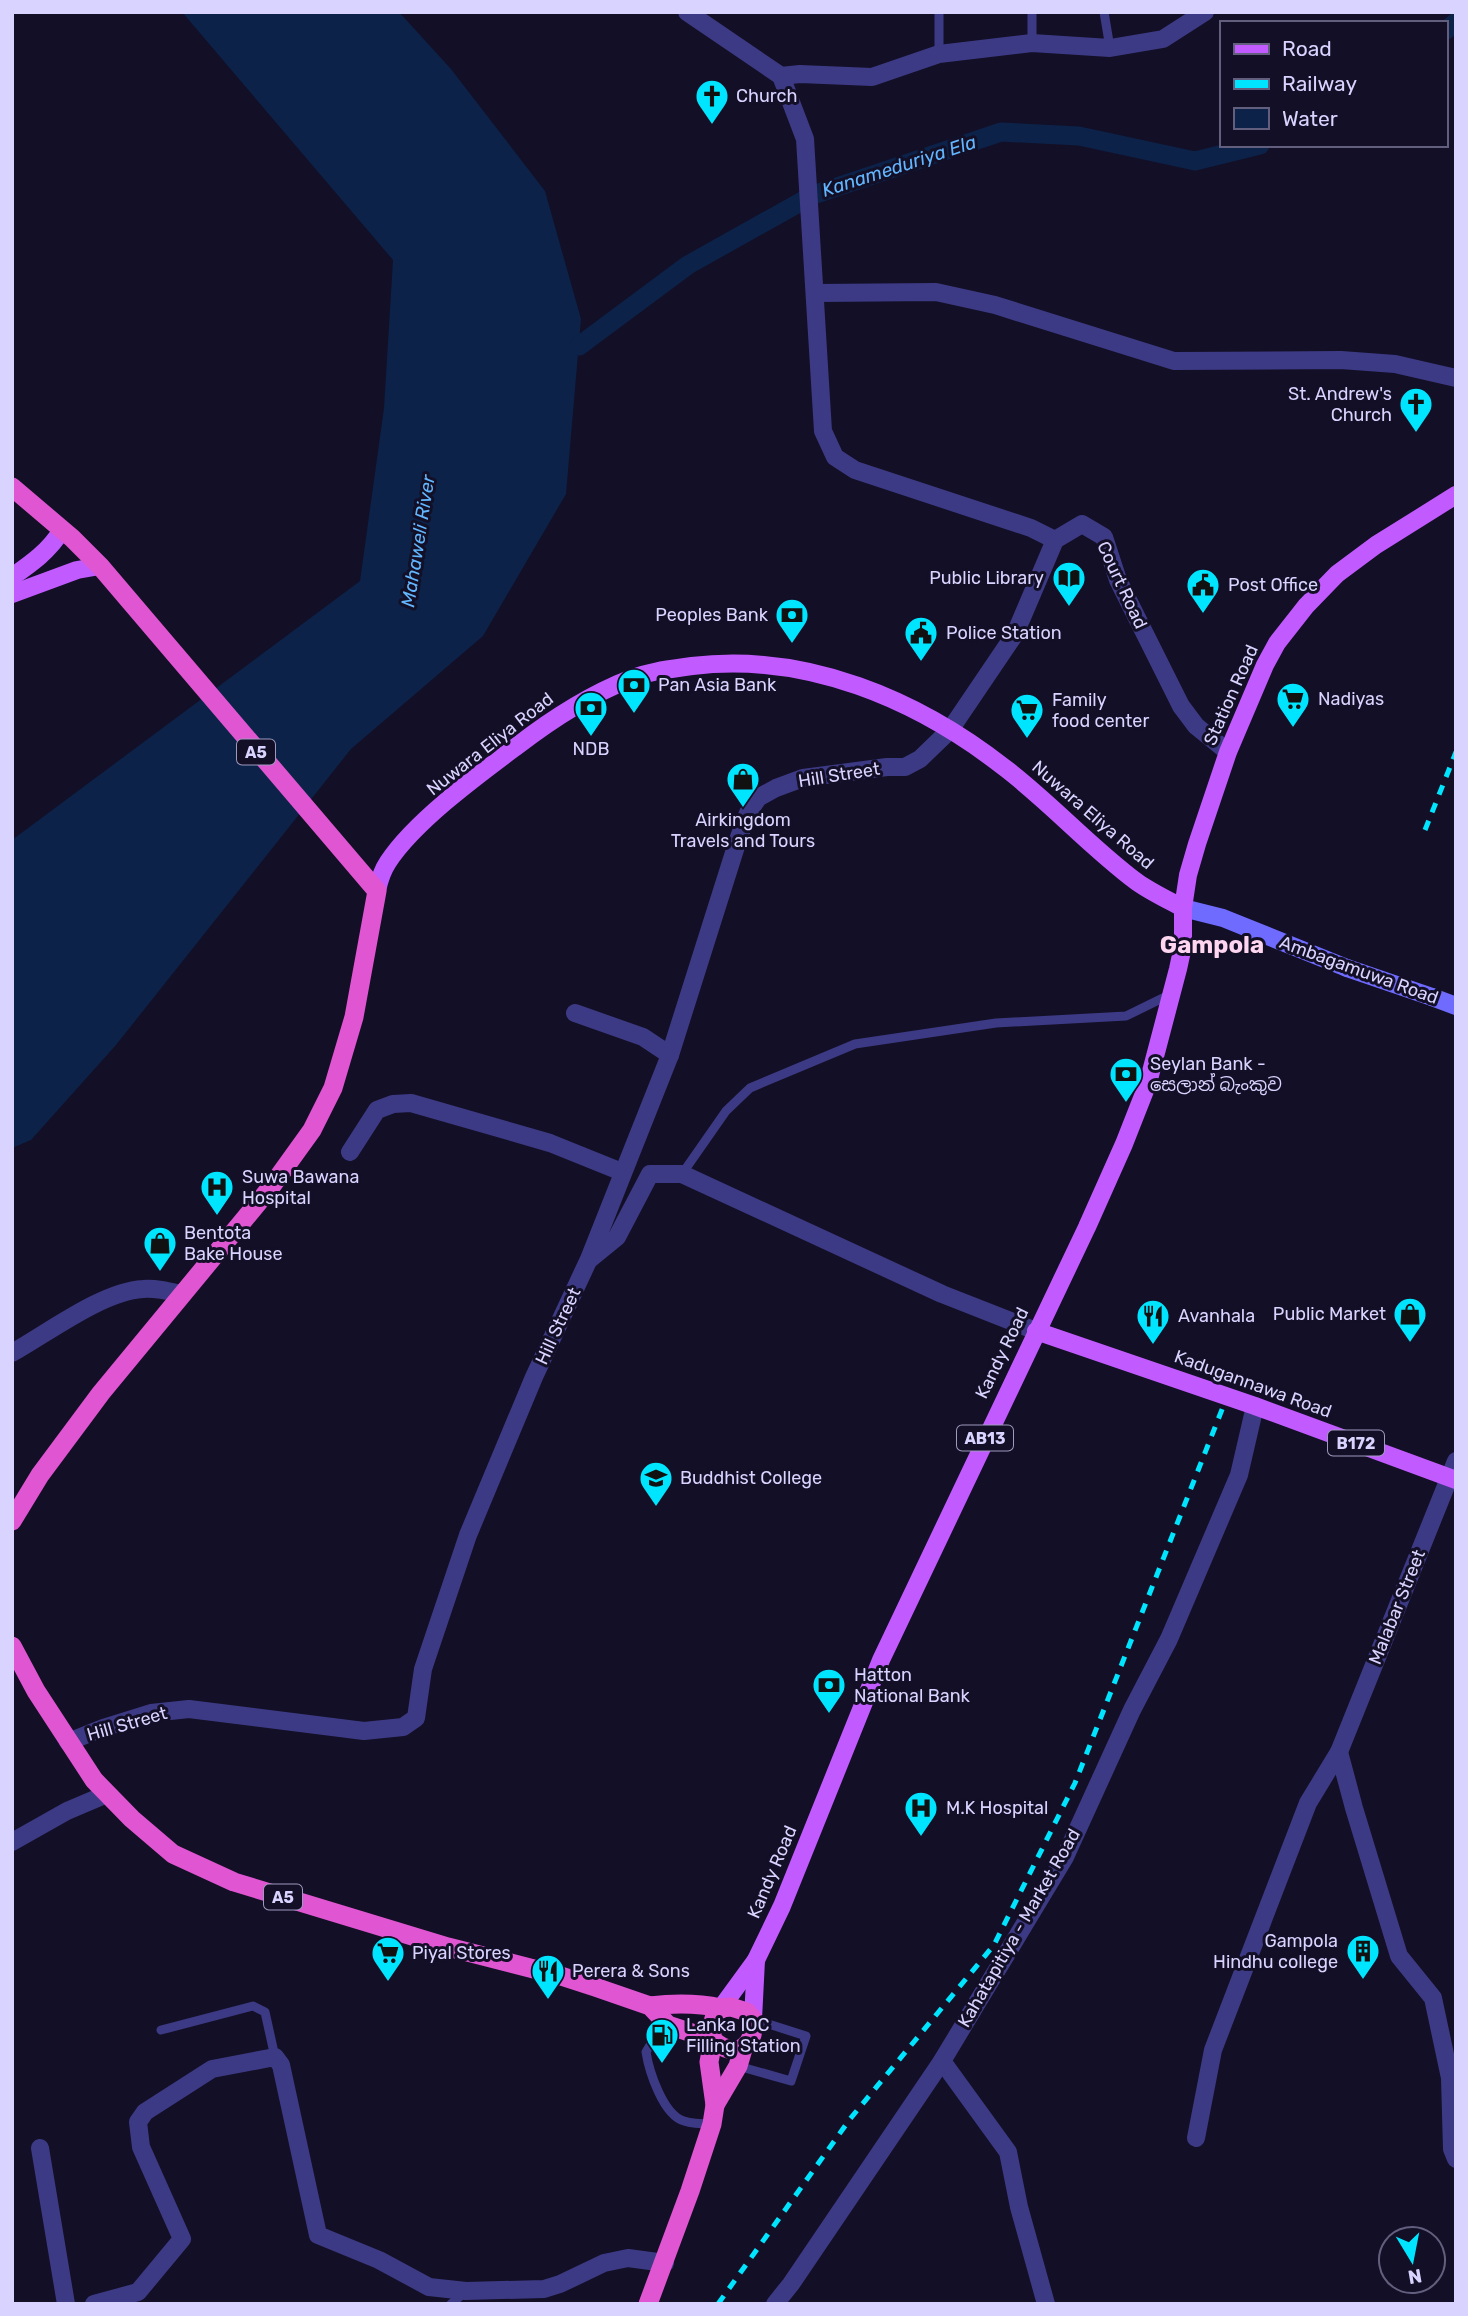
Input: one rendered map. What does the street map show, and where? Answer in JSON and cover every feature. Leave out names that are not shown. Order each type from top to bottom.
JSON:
[{"type":"highway","name":"A5","points":[[12,487],[100,566],[377,891]]},
{"type":"highway","points":[[12,1521],[23,1500],[60,1447],[296,1155],[312,1130],[333,1088],[354,1017],[377,891]]},
{"type":"highway","name":"A5","points":[[12,1646],[68,1742],[107,1794],[150,1836],[173,1854],[234,1882],[448,1947],[561,1976],[650,2006],[697,2003],[722,2008]]},
{"type":"highway","name":"A5","points":[[650,2006],[668,2025],[713,2040]]},
{"type":"highway","points":[[648,2304],[665,2263],[713,2114],[753,2035],[753,2019],[747,2012],[739,2009],[722,2008],[712,2023],[713,2040],[709,2062],[713,2114]]},
{"type":"highway","points":[[713,2040],[734,2051],[741,2058]]},
{"type":"main road","name":"Station Road","points":[[1183,908],[1188,875],[1228,752],[1277,643],[1306,606],[1338,573],[1456,495]]},
{"type":"main road","points":[[12,578],[54,544],[62,530]]},
{"type":"main road","points":[[12,594],[77,570],[100,566]]},
{"type":"main road","name":"Nuwara Eliya Road","points":[[377,891],[383,871],[396,851],[489,766],[543,725],[613,686],[652,672],[710,664],[781,666],[871,690],[910,706],[1008,769],[1138,883],[1183,908]]},
{"type":"main road","name":"Ambagamuwa Road","points":[[1183,908],[1223,918],[1347,968],[1456,1006]]},
{"type":"main road","name":"Kandy Road","points":[[722,2008],[756,1960],[802,1858],[881,1660],[1124,1144],[1148,1083],[1183,946],[1183,908]]},
{"type":"main road","name":"Kadugannawa Road","points":[[1036,1331],[1454,1473]]},
{"type":"main road","name":"Kandy Road","points":[[753,2019],[756,1960]]},
{"type":"street","points":[[687,12],[780,76],[805,139],[823,431],[835,457],[855,470],[1031,528],[1055,540],[1015,634],[950,730]]},
{"type":"street","points":[[780,76],[800,74],[872,77],[939,54],[1032,43],[1110,48],[1163,39],[1205,12]]},
{"type":"street","points":[[816,293],[936,292],[995,305],[1174,361],[1341,360],[1395,364],[1456,378]]},
{"type":"street","name":"Court Road","points":[[1055,540],[1082,524],[1104,537],[1118,580],[1181,706],[1196,726],[1228,752]]},
{"type":"street","name":"Hill Street","points":[[68,1742],[151,1713],[189,1709],[364,1731],[403,1727],[416,1718],[424,1669],[468,1535],[534,1377],[589,1259],[670,1055],[748,813],[758,798],[803,778],[905,767],[920,759],[950,730]]},
{"type":"street","points":[[575,1013],[643,1037],[670,1055]]},
{"type":"street","points":[[350,1152],[377,1110],[393,1104],[411,1103],[550,1143],[622,1172]]},
{"type":"street","points":[[589,1259],[617,1237],[650,1174],[681,1174],[942,1294],[1036,1331]]},
{"type":"street","points":[[12,1353],[96,1303],[114,1296],[144,1289],[181,1294]]},
{"type":"street","name":"Kahatapitiya - Market Road","points":[[775,2304],[942,2062],[1065,1857],[1132,1710],[1170,1639],[1239,1475],[1255,1406]]},
{"type":"street","name":"Malabar Street","points":[[1196,2138],[1213,2050],[1308,1803],[1339,1752],[1454,1473]]},
{"type":"street","points":[[1339,1752],[1399,1956],[1433,1998],[1450,2078],[1452,2149],[1456,2159]]},
{"type":"street","points":[[12,1842],[66,1811],[107,1794]]},
{"type":"street","points":[[94,2304],[138,2292],[182,2239],[141,2147],[138,2122],[145,2112],[212,2069],[275,2057],[281,2064],[318,2235],[379,2260],[429,2287],[466,2291],[544,2289],[604,2263],[628,2259],[665,2263]]},
{"type":"street","points":[[942,2062],[1008,2152],[1019,2207],[1046,2304]]},
{"type":"street","points":[[40,2148],[66,2304]]},
{"type":"lane","points":[[939,12],[939,54]]},
{"type":"lane","points":[[1032,12],[1032,43]]},
{"type":"lane","points":[[1104,12],[1110,48]]},
{"type":"lane","points":[[681,1174],[726,1111],[750,1088],[855,1044],[996,1023],[1126,1016],[1171,994]]},
{"type":"lane","points":[[161,2030],[253,2006],[265,2012],[275,2057]]},
{"type":"lane","points":[[741,2058],[791,2081],[806,2036],[753,2019]]},
{"type":"lane","points":[[668,2025],[655,2037],[646,2052],[649,2068],[669,2112],[682,2121],[713,2114]]},
{"type":"lane","points":[[451,2304],[466,2291]]},
{"type":"water","name":"Mahaweli River","points":[[182,12],[399,12],[451,69],[545,191],[581,319],[566,494],[483,636],[351,749],[116,1045],[31,1140],[12,1148],[12,840],[360,581],[384,408],[393,260]]},
{"type":"waterway","name":"Kanameduriya Ela","points":[[1447,29],[1456,22]]},
{"type":"waterway","name":"Kanameduriya Ela","points":[[579,346],[688,265],[813,195],[1001,132],[1079,136],[1195,161],[1252,147]]},
{"type":"railway","points":[[1425,830],[1456,752]]},
{"type":"railway","points":[[718,2304],[850,2119],[994,1945],[1075,1783],[1223,1407]]},
{"type":"place","name":"Church","points":[[712,126]]},
{"type":"place","name":"St. Andrew's Church","points":[[1416,434]]},
{"type":"place","name":"Public Library","points":[[1069,608]]},
{"type":"place","name":"Post Office","points":[[1203,615]]},
{"type":"place","name":"Peoples Bank","points":[[792,645]]},
{"type":"place","name":"Police Station","points":[[921,663]]},
{"type":"place","name":"Pan Asia Bank","points":[[634,715]]},
{"type":"place","name":"Nadiyas","points":[[1293,729]]},
{"type":"place","name":"NDB","points":[[591,738]]},
{"type":"place","name":"Family food center","points":[[1027,740]]},
{"type":"place","name":"Airkingdom Travels and Tours","points":[[743,809]]},
{"type":"place","name":"Seylan Bank - සෙලාන් බැංකුව","points":[[1126,1104]]},
{"type":"place","name":"Suwa Bawana Hospital","points":[[217,1217]]},
{"type":"place","name":"Bentota Bake House","points":[[160,1273]]},
{"type":"place","name":"Public Market","points":[[1410,1344]]},
{"type":"place","name":"Avanhala","points":[[1153,1346]]},
{"type":"place","name":"Buddhist College","points":[[656,1508]]},
{"type":"place","name":"Hatton National Bank","points":[[829,1715]]},
{"type":"place","name":"M.K Hospital","points":[[921,1838]]},
{"type":"place","name":"Gampola Hindhu college","points":[[1363,1981]]},
{"type":"place","name":"Piyal Stores","points":[[388,1983]]},
{"type":"place","name":"Perera & Sons","points":[[548,2001]]},
{"type":"place","name":"Lanka IOC Filling Station","points":[[662,2065]]},
{"type":"district","name":"Gampola","points":[[1212,945]]}]
